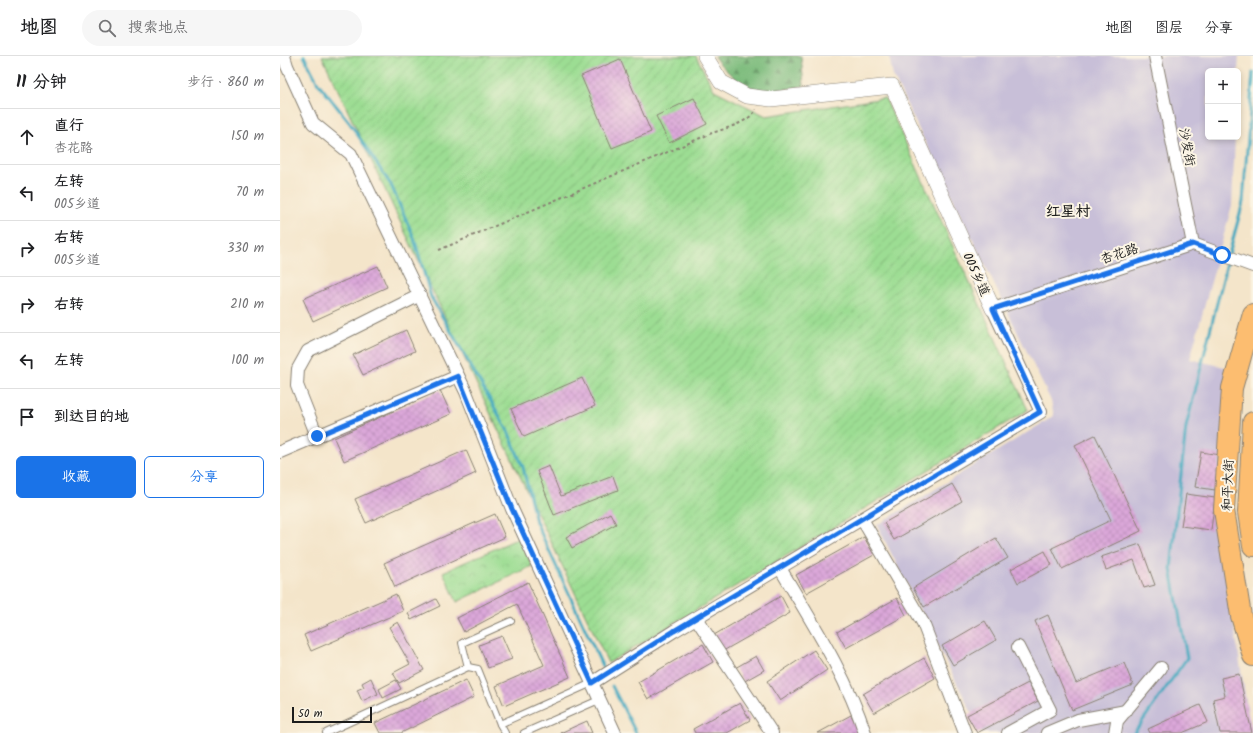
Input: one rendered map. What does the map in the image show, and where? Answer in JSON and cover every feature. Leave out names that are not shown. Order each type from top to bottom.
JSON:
[{"type":"highway","name":"和平大街","points":[[1253,314],[1232,388],[1224,510],[1241,616],[1253,656]]},
{"type":"highway","name":"和平大街","points":[[1253,422],[1248,512],[1253,546]]},
{"type":"street","points":[[284,56],[287,66],[313,123],[351,154],[420,295],[458,376],[512,509],[615,733]]},
{"type":"street","name":"005乡道","points":[[592,683],[696,618],[1040,412],[892,86],[771,99],[747,96],[721,82],[705,56]]},
{"type":"street","name":"沙发街","points":[[1155,56],[1193,244]]},
{"type":"street","points":[[1193,244],[1253,266]]},
{"type":"street","name":"杏花路","points":[[993,309],[1193,244]]},
{"type":"street","points":[[317,436],[298,385],[298,369],[308,351],[420,295]]},
{"type":"street","points":[[280,452],[458,376]]},
{"type":"street","points":[[862,519],[923,623],[965,733]]},
{"type":"street","points":[[780,568],[830,655],[860,717],[865,733]]},
{"type":"street","points":[[696,618],[772,733]]},
{"type":"street","points":[[1008,733],[1050,710],[1018,647]]},
{"type":"street","points":[[1115,733],[1117,721],[1161,668]]},
{"type":"street","points":[[1047,733],[1078,720],[1126,711]]},
{"type":"lane","points":[[468,667],[462,643],[511,621]]},
{"type":"lane","points":[[326,733],[468,667],[478,669],[505,733]]},
{"type":"lane","points":[[500,724],[592,683]]},
{"type":"lane","points":[[524,733],[600,699]]},
{"type":"path","points":[[439,250],[712,133],[736,125],[754,113],[760,98]]},
{"type":"shaded area","points":[[889,56],[1239,56],[1238,68],[1205,68],[1205,140],[1235,140],[1232,205],[1190,359],[1229,368],[1222,552],[1248,713],[1253,733],[982,733],[877,525],[1054,416],[1051,401],[893,76]]},
{"type":"green space","points":[[322,56],[696,56],[714,90],[766,116],[885,98],[1028,410],[608,663]]},
{"type":"green space","points":[[714,56],[801,56],[804,86],[764,90],[746,86],[729,73]]},
{"type":"green space","points":[[519,538],[532,566],[457,602],[443,572]]},
{"type":"building","points":[[620,59],[651,132],[612,148],[581,76]]},
{"type":"building","points":[[694,98],[707,124],[669,143],[656,116]]},
{"type":"building","points":[[378,266],[387,287],[313,321],[303,299]]},
{"type":"building","points":[[406,330],[415,351],[363,375],[353,355]]},
{"type":"building","points":[[582,378],[595,406],[524,437],[511,409]]},
{"type":"building","points":[[440,390],[451,414],[344,461],[334,438]]},
{"type":"building","points":[[1095,435],[1141,531],[1062,569],[1052,548],[1111,520],[1075,445]]},
{"type":"building","points":[[466,450],[476,473],[366,523],[355,499]]},
{"type":"building","points":[[1201,452],[1220,455],[1215,490],[1195,487]]},
{"type":"building","points":[[549,466],[561,496],[613,476],[618,490],[554,515],[537,471]]},
{"type":"building","points":[[952,484],[962,501],[894,540],[884,523]]},
{"type":"building","points":[[1186,494],[1215,498],[1211,530],[1181,526]]},
{"type":"building","points":[[610,513],[616,524],[572,548],[566,537]]},
{"type":"building","points":[[495,514],[505,537],[395,587],[384,563]]},
{"type":"building","points":[[864,537],[874,555],[806,593],[796,575]]},
{"type":"building","points":[[996,538],[1008,558],[924,607],[913,588]]},
{"type":"building","points":[[1140,544],[1155,585],[1144,588],[1134,560],[1106,570],[1101,557]]},
{"type":"building","points":[[1045,551],[1052,565],[1018,583],[1011,569]]},
{"type":"building","points":[[528,582],[570,677],[504,706],[496,686],[544,665],[517,604],[464,632],[457,618]]},
{"type":"building","points":[[396,594],[403,611],[311,651],[304,635]]},
{"type":"building","points":[[781,596],[790,613],[723,651],[714,635]]},
{"type":"building","points":[[897,598],[906,615],[846,648],[837,632]]},
{"type":"building","points":[[436,599],[440,606],[411,620],[408,613]]},
{"type":"building","points":[[1048,615],[1076,683],[1124,663],[1133,685],[1072,710],[1035,621]]},
{"type":"building","points":[[985,621],[996,640],[953,665],[942,646]]},
{"type":"building","points":[[398,622],[424,670],[399,683],[393,673],[410,664],[389,627]]},
{"type":"building","points":[[502,636],[512,659],[488,668],[479,645]]},
{"type":"building","points":[[703,644],[713,662],[648,699],[638,682]]},
{"type":"building","points":[[814,650],[827,670],[780,701],[767,681]]},
{"type":"building","points":[[756,656],[764,670],[743,682],[735,668]]},
{"type":"building","points":[[924,658],[935,678],[874,713],[863,694]]},
{"type":"building","points":[[1239,674],[1252,733],[1220,733],[1213,699],[1225,696],[1221,678]]},
{"type":"building","points":[[371,678],[378,694],[362,701],[357,690],[364,687],[362,683]]},
{"type":"building","points":[[396,680],[401,689],[383,698],[379,689]]},
{"type":"building","points":[[466,680],[474,697],[401,733],[380,733],[375,723]]},
{"type":"building","points":[[1028,683],[1038,701],[977,733],[967,715]]},
{"type":"building","points":[[740,703],[750,720],[727,733],[695,733],[693,729]]},
{"type":"building","points":[[1200,705],[1208,722],[1182,733],[1150,733],[1148,729]]},
{"type":"building","points":[[851,715],[860,733],[818,733]]},
{"type":"building","points":[[587,721],[592,733],[560,733]]},
{"type":"waterway","points":[[304,56],[318,83],[349,122],[391,185],[414,238],[431,297],[508,431],[523,467],[536,522],[604,670]]},
{"type":"waterway","points":[[1229,254],[1243,202],[1253,72]]},
{"type":"waterway","points":[[1134,733],[1187,658],[1171,569],[1186,427],[1228,259]]},
{"type":"waterway","points":[[612,686],[636,733]]},
{"type":"district","name":"红星村","points":[[1068,211]]},
{"type":"route","points":[[317,436],[458,376],[466,392],[512,509],[592,683],[674,631],[1040,412],[993,309],[1193,244],[1222,255]]}]
